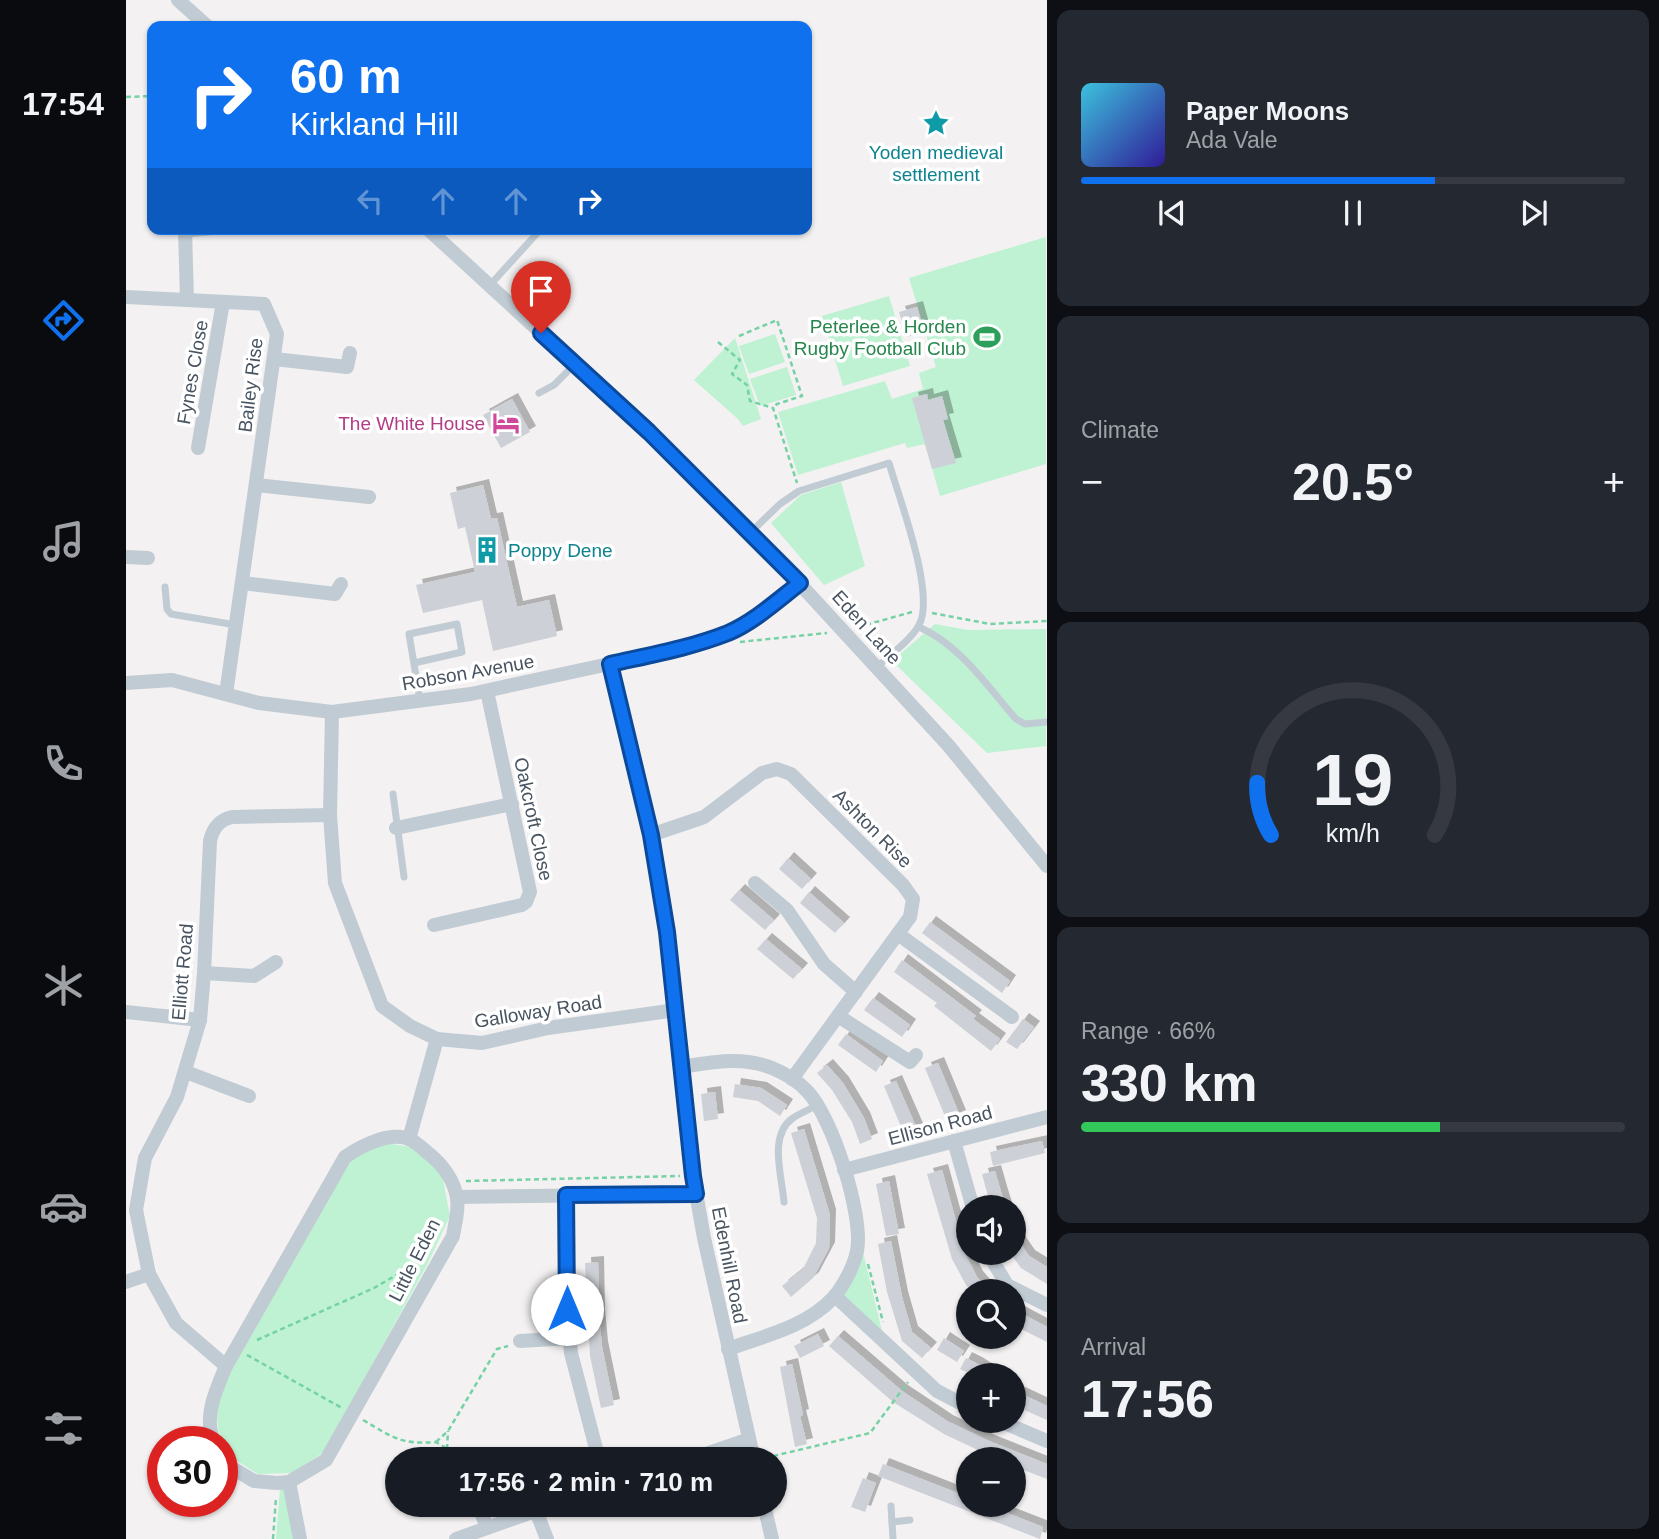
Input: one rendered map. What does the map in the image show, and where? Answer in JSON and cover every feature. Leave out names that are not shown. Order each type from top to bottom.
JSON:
[{"type":"street","points":[[178,0],[201,21]]},
{"type":"street","points":[[185,235],[187,300]]},
{"type":"street","name":"Eden Lane","points":[[435,235],[751,531],[948,745],[1046,866]]},
{"type":"street","name":"Bailey Rise","points":[[126,297],[264,304],[277,334],[226,694]]},
{"type":"street","name":"Fynes Close","points":[[198,448],[223,302]]},
{"type":"street","points":[[274,359],[347,367],[350,353]]},
{"type":"street","points":[[256,485],[369,497]]},
{"type":"street","points":[[126,558],[148,558]]},
{"type":"street","points":[[242,583],[335,594],[341,584]]},
{"type":"street","name":"Robson Avenue","points":[[126,683],[172,680],[259,702],[332,712],[420,701],[487,691],[678,649],[730,632],[800,583]]},
{"type":"street","name":"Edenhill Road","points":[[610,664],[651,835],[671,956],[693,1176],[728,1349],[752,1447]]},
{"type":"street","name":"Oakcroft Close","points":[[433,925],[526,902],[530,892],[487,691]]},
{"type":"street","name":"Galloway Road","points":[[332,712],[330,815],[335,883],[382,1006],[411,1026],[437,1039],[482,1043],[548,1028],[676,1010]]},
{"type":"street","name":"Ashton Rise","points":[[651,835],[704,817],[762,773],[778,769],[800,784],[913,899],[910,917],[792,1079]]},
{"type":"street","points":[[396,828],[512,804]]},
{"type":"street","name":"Elliott Road","points":[[226,1366],[176,1323],[149,1274],[136,1210],[145,1158],[177,1097],[200,1020],[210,841],[215,827],[232,817],[330,815]]},
{"type":"street","points":[[755,883],[787,911],[824,964],[856,992]]},
{"type":"street","points":[[898,934],[1012,1017]]},
{"type":"street","points":[[204,973],[254,976],[276,962]]},
{"type":"street","points":[[126,1012],[200,1020]]},
{"type":"street","points":[[838,1016],[910,1062],[916,1055]]},
{"type":"street","points":[[210,1426],[213,1398],[226,1366],[345,1157],[364,1144],[386,1139],[409,1139],[437,1039]]},
{"type":"street","points":[[682,1067],[724,1061],[752,1062],[771,1068],[806,1089],[819,1105],[832,1133],[858,1220],[857,1250],[848,1274],[835,1296],[821,1310],[806,1319],[728,1349]]},
{"type":"street","points":[[186,1072],[249,1096]]},
{"type":"street","name":"Ellison Road","points":[[844,1170],[1046,1117]]},
{"type":"street","name":"Little Eden","points":[[283,1483],[326,1460],[453,1236],[458,1211],[452,1182],[439,1161],[409,1139]]},
{"type":"street","points":[[954,1141],[969,1195]]},
{"type":"street","points":[[457,1197],[696,1194]]},
{"type":"street","points":[[566,1195],[567,1309],[571,1353],[595,1447]]},
{"type":"street","points":[[995,1265],[1007,1285],[1046,1305]]},
{"type":"street","points":[[126,1282],[149,1274]]},
{"type":"street","points":[[835,1296],[937,1391],[956,1401]]},
{"type":"street","points":[[520,1341],[570,1338]]},
{"type":"street","points":[[1026,1432],[1046,1441]]},
{"type":"street","points":[[726,1447],[749,1439]]},
{"type":"street","points":[[238,1472],[254,1481],[283,1483],[300,1539]]},
{"type":"street","points":[[483,1517],[487,1527]]},
{"type":"street","points":[[456,1539],[518,1517]]},
{"type":"street","points":[[538,1517],[547,1539]]},
{"type":"street","points":[[767,1517],[772,1539]]},
{"type":"lane","points":[[490,286],[536,235]]},
{"type":"lane","points":[[539,393],[554,385],[575,364]]},
{"type":"lane","points":[[751,531],[780,504],[799,491],[889,463],[922,575],[924,611],[919,627],[877,667]]},
{"type":"lane","points":[[165,587],[167,609],[171,614],[236,625]]},
{"type":"lane","points":[[414,663],[463,652],[457,624],[410,634],[414,663],[420,701]]},
{"type":"lane","points":[[919,627],[935,634],[958,654],[1016,719],[1025,724],[1046,722]]},
{"type":"lane","points":[[393,794],[404,877]]},
{"type":"lane","points":[[785,1202],[778,1143],[781,1131],[792,1118],[819,1105]]},
{"type":"lane","points":[[891,1506],[893,1539]]},
{"type":"lane","points":[[892,1522],[909,1520]]},
{"type":"path","points":[[126,97],[147,96]]},
{"type":"path","points":[[738,336],[778,320],[802,396],[777,404],[773,408]]},
{"type":"path","points":[[719,342],[740,360],[732,374],[747,385],[750,401],[773,408]]},
{"type":"path","points":[[773,408],[799,491]]},
{"type":"path","points":[[733,643],[844,631],[919,610],[989,624],[1046,621]]},
{"type":"path","points":[[452,1182],[693,1176]]},
{"type":"path","points":[[236,1349],[374,1288],[428,1256]]},
{"type":"path","points":[[867,1259],[886,1343]]},
{"type":"path","points":[[436,1442],[448,1431],[497,1349],[520,1341]]},
{"type":"path","points":[[236,1349],[398,1441],[436,1442],[447,1449],[448,1431]]},
{"type":"path","points":[[787,1453],[870,1433],[916,1371]]},
{"type":"path","points":[[272,1539],[283,1483]]},
{"type":"green space","name":"Peterlee & Horden Rugby Football Club","points":[[1046,237],[1046,464],[940,496],[925,444],[907,448],[905,443],[798,475],[778,412],[885,381],[892,399],[923,389],[919,373],[936,367],[909,278]]},
{"type":"green space","points":[[889,296],[910,366],[843,386],[822,316]]},
{"type":"green space","points":[[775,334],[785,362],[749,374],[739,346]]},
{"type":"green space","points":[[735,338],[761,419],[743,426],[694,380]]},
{"type":"green space","points":[[787,367],[796,395],[760,406],[750,379]]},
{"type":"green space","points":[[841,482],[865,566],[824,585],[771,523],[801,495]]},
{"type":"green space","points":[[935,624],[968,630],[1046,629],[1046,746],[987,753],[892,661]]},
{"type":"green space","points":[[386,1143],[416,1148],[442,1174],[450,1216],[427,1265],[324,1452],[292,1473],[258,1474],[238,1461],[238,1426],[218,1426],[216,1399],[232,1363],[350,1158]]},
{"type":"green space","points":[[862,1248],[882,1331],[842,1299]]},
{"type":"green space","points":[[280,1488],[284,1488],[294,1539],[276,1539]]},
{"type":"building","points":[[917,307],[924,332],[907,337],[899,312]]},
{"type":"building","points":[[927,394],[928,400],[942,396],[948,419],[943,420],[956,463],[932,469],[912,398]]},
{"type":"building","name":"The White House","points":[[512,399],[530,432],[501,448],[483,415]]},
{"type":"building","name":"Poppy Dene","points":[[483,485],[491,519],[497,518],[517,607],[549,600],[557,636],[493,651],[482,600],[423,613],[416,585],[475,572],[465,527],[458,529],[450,493]]},
{"type":"building","points":[[788,858],[811,879],[802,889],[779,869]]},
{"type":"building","points":[[739,890],[774,920],[765,930],[730,900]]},
{"type":"building","points":[[809,892],[844,923],[835,933],[800,903]]},
{"type":"building","points":[[930,922],[1010,981],[1002,993],[922,933]]},
{"type":"building","points":[[766,939],[802,969],[793,979],[757,949]]},
{"type":"building","points":[[902,960],[976,1016],[973,1019],[1000,1039],[991,1051],[934,1006],[937,1003],[894,972]]},
{"type":"building","points":[[873,998],[910,1025],[902,1037],[864,1010]]},
{"type":"building","points":[[1023,1019],[1034,1027],[1017,1049],[1006,1042]]},
{"type":"building","points":[[846,1034],[883,1061],[876,1072],[838,1045]]},
{"type":"building","points":[[938,1063],[960,1116],[947,1121],[925,1068]]},
{"type":"building","points":[[827,1065],[843,1083],[864,1118],[872,1139],[860,1144],[852,1122],[832,1090],[817,1073]]},
{"type":"building","points":[[896,1081],[917,1129],[904,1134],[884,1086]]},
{"type":"building","points":[[735,1084],[761,1088],[787,1105],[780,1116],[758,1101],[733,1097]]},
{"type":"building","points":[[715,1092],[718,1119],[704,1121],[701,1094]]},
{"type":"building","points":[[804,1129],[830,1215],[829,1248],[813,1278],[791,1297],[782,1286],[803,1269],[816,1243],[817,1218],[791,1133]]},
{"type":"building","points":[[1042,1141],[1045,1153],[993,1166],[990,1152]]},
{"type":"building","points":[[942,1170],[956,1221],[956,1265],[971,1265],[979,1279],[963,1279],[952,1259],[927,1174]]},
{"type":"building","points":[[995,1171],[1002,1195],[988,1195],[982,1174]]},
{"type":"building","points":[[889,1181],[899,1234],[886,1236],[876,1184]]},
{"type":"building","points":[[891,1241],[912,1332],[931,1348],[922,1358],[902,1341],[887,1292],[878,1244]]},
{"type":"building","points":[[1026,1252],[1047,1267],[1047,1284],[1019,1265],[1026,1265]]},
{"type":"building","points":[[598,1262],[602,1347],[614,1405],[601,1408],[590,1356],[585,1263]]},
{"type":"building","points":[[1026,1316],[1047,1327],[1047,1342],[1026,1332]]},
{"type":"building","points":[[818,1334],[824,1346],[800,1358],[794,1346]]},
{"type":"building","points":[[838,1336],[902,1391],[956,1425],[956,1433],[972,1433],[1004,1447],[972,1447],[944,1434],[893,1402],[829,1346]]},
{"type":"building","points":[[944,1338],[956,1346],[956,1349],[964,1351],[957,1362],[937,1350]]},
{"type":"building","points":[[966,1358],[976,1363],[963,1363]]},
{"type":"building","points":[[792,1364],[807,1444],[795,1447],[780,1367]]},
{"type":"building","points":[[1026,1396],[1047,1406],[1047,1420],[1026,1411]]},
{"type":"building","points":[[1026,1456],[1047,1464],[1047,1479],[1026,1471]]},
{"type":"building","points":[[883,1464],[956,1492],[956,1506],[878,1476]]},
{"type":"building","points":[[863,1478],[876,1483],[865,1512],[851,1507]]},
{"type":"building","points":[[983,1517],[1018,1517],[1043,1527],[1040,1539]]},
{"type":"place","name":"Yoden medieval settlement","points":[[936,123]]},
{"type":"place","name":"Peterlee & Horden Rugby Football Club","points":[[987,337]]},
{"type":"place","name":"The White House","points":[[506,423]]},
{"type":"place","name":"Poppy Dene","points":[[487,550]]},
{"type":"route","points":[[541,333],[649,432],[751,531],[800,583],[730,632],[678,649],[610,664],[651,835],[671,956],[696,1194],[566,1195],[567,1309]]}]
